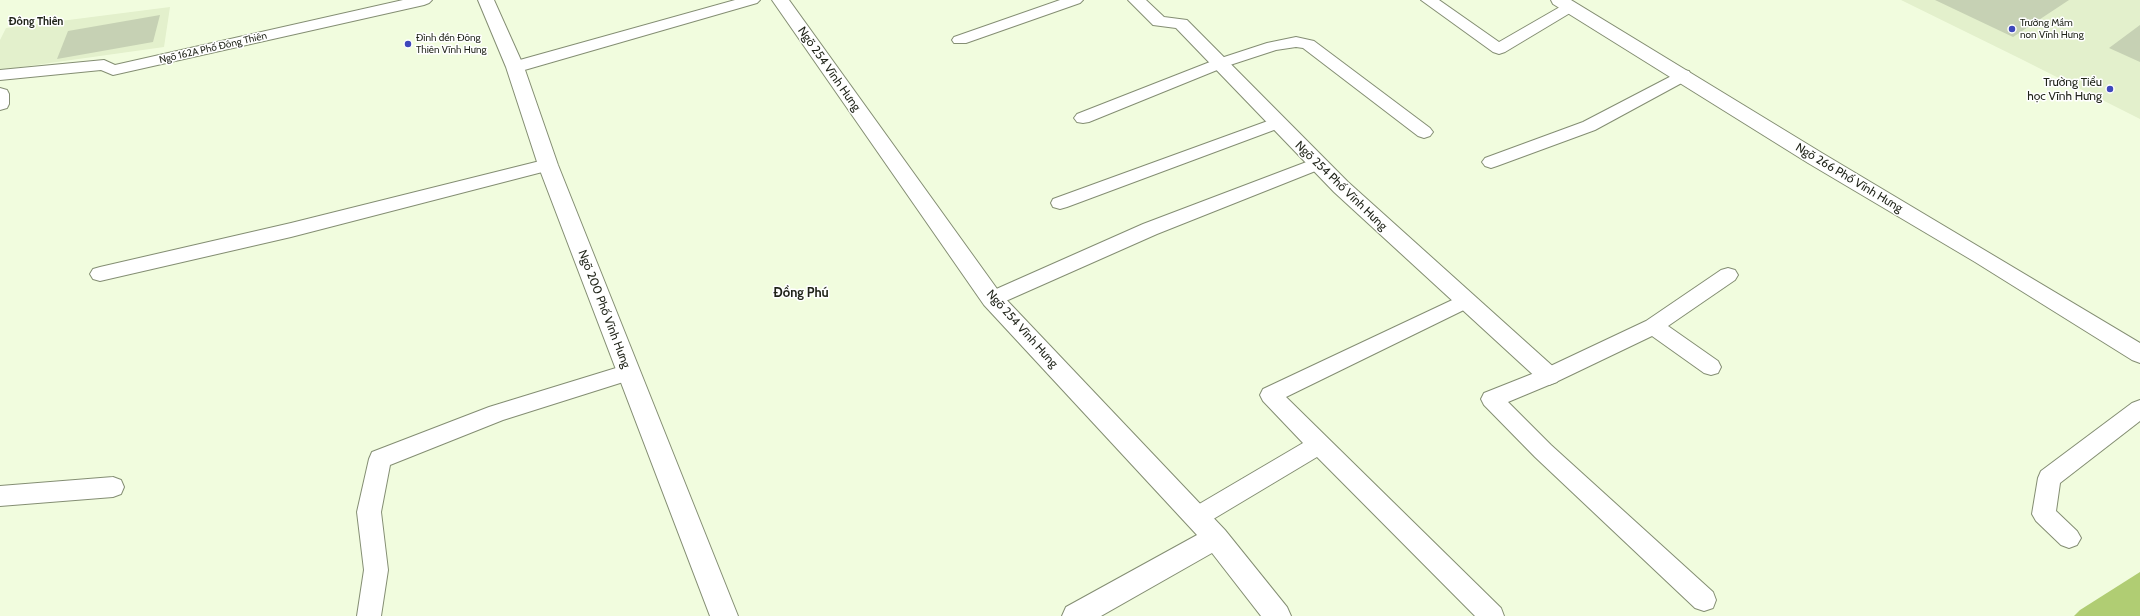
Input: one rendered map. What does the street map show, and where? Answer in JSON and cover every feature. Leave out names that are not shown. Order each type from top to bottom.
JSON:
[{"type":"street","name":"Ngõ 200 Phố Vĩnh Hưng","points":[[486,0],[515,68],[548,165],[685,511],[724,616]]},
{"type":"street","name":"Ngõ 254 Vĩnh Hưng","points":[[780,0],[992,299],[1216,538],[1277,616]]},
{"type":"street","name":"Ngõ 254 Phố Vĩnh Hưng","points":[[1136,0],[1159,21],[1181,24],[1221,63],[1276,123],[1317,164],[1465,301],[1549,376]]},
{"type":"street","name":"Ngõ 266 Phố Vĩnh Hưng","points":[[1564,3],[1683,75],[1815,158],[1982,257],[2140,354]]},
{"type":"street","points":[[0,94],[0,104]]},
{"type":"street","points":[[1076,616],[1216,538]]},
{"type":"lane","name":"Ngõ 162A Phố Đông Thiên","points":[[0,75],[104,65],[114,70],[424,0]]},
{"type":"lane","points":[[515,68],[752,0]]},
{"type":"lane","points":[[960,40],[1075,0]]},
{"type":"lane","points":[[1429,0],[1499,48],[1564,3]]},
{"type":"lane","points":[[1083,118],[1221,63],[1273,46],[1296,42],[1308,44],[1424,132]]},
{"type":"lane","points":[[1491,162],[1589,126],[1683,75]]},
{"type":"lane","points":[[1060,203],[1276,123]]},
{"type":"lane","points":[[992,299],[1150,229],[1317,164]]},
{"type":"lane","points":[[100,274],[291,230],[548,165]]},
{"type":"lane","points":[[1704,600],[1543,451],[1492,399],[1549,376],[1653,326],[1728,275]]},
{"type":"lane","points":[[1465,301],[1271,395],[1492,616]]},
{"type":"lane","points":[[1653,326],[1710,367]]},
{"type":"lane","points":[[369,616],[376,570],[370,512],[380,459],[497,412],[629,372]]},
{"type":"lane","points":[[2069,538],[2044,514],[2049,478],[2140,409]]},
{"type":"lane","points":[[1197,517],[1320,445]]},
{"type":"lane","points":[[0,496],[113,487]]},
{"type":"shaded area","points":[[1901,0],[2140,0],[2140,119],[2021,59]]},
{"type":"shaded area","points":[[170,7],[164,47],[0,70],[0,40],[6,28]]},
{"type":"shaded area","points":[[2140,572],[2140,616],[2074,616],[2080,610]]},
{"type":"building","points":[[1935,0],[2069,0],[2013,37]]},
{"type":"building","points":[[160,15],[153,42],[57,59],[68,31]]},
{"type":"building","points":[[2140,25],[2140,62],[2109,48]]},
{"type":"place","name":"Trường Mầm non Vĩnh Hưng","points":[[2012,29]]},
{"type":"place","name":"Đình đền Đông Thiên Vĩnh Hưng","points":[[408,44]]},
{"type":"place","name":"Trường Tiểu học Vĩnh Hưng","points":[[2110,89]]},
{"type":"district","name":"Đông Thiên","points":[[36,22]]},
{"type":"district","name":"Đồng Phú","points":[[801,293]]}]
